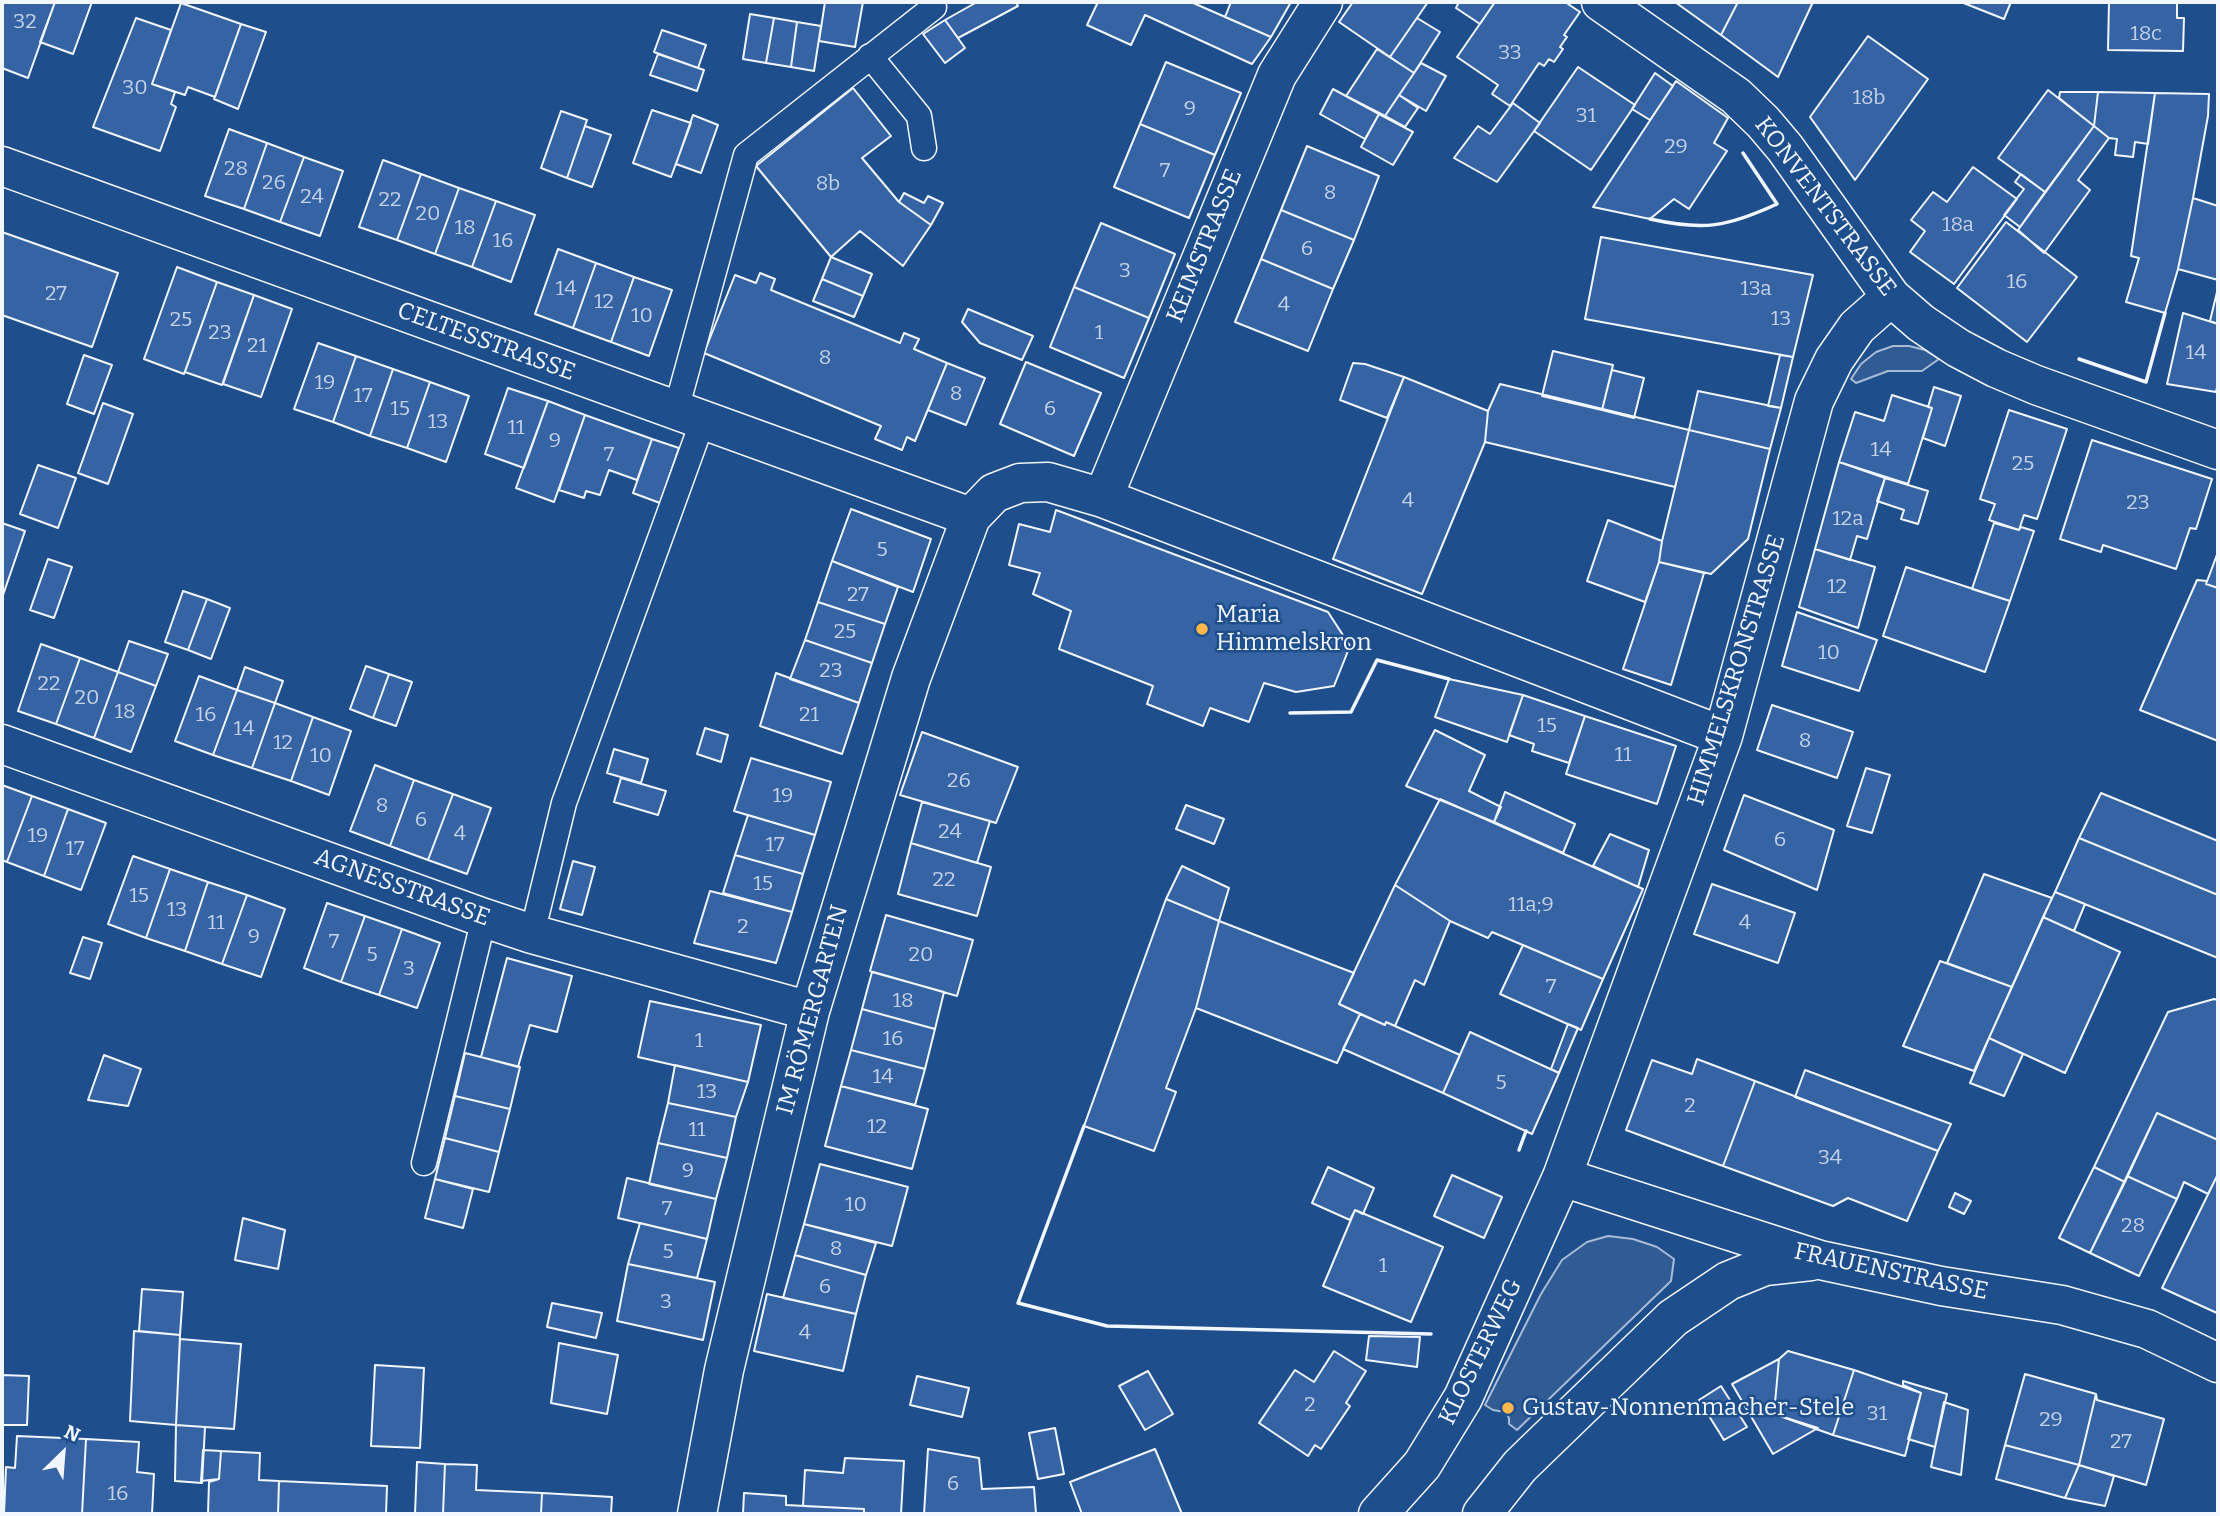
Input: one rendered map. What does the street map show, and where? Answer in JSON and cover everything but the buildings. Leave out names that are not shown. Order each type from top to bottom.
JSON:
[{"type":"street","name":"KEIMSTRASSE","points":[[1102,498],[1277,75],[1323,2]]},
{"type":"street","name":"KONVENTSTRASSE","points":[[1601,2],[1735,96],[1763,122],[1785,148],[1891,297],[1922,324],[1958,348],[1996,368],[2218,450]]},
{"type":"street","name":"CELTESSTRASSE","points":[[2,166],[971,517]]},
{"type":"street","name":"HIMMELSKRONSTRASSE","points":[[1562,1177],[1723,736],[1814,401],[1833,360],[1857,327],[1891,297]]},
{"type":"street","points":[[971,517],[994,493],[1020,483],[1048,482],[1102,498],[1723,736]]},
{"type":"street","name":"IM RÖMERGARTEN","points":[[697,1514],[724,1370],[810,1011],[911,678],[971,517]]},
{"type":"street","name":"AGNESSTRASSE","points":[[2,744],[532,934],[810,1011]]},
{"type":"street","name":"FRAUENSTRASSE","points":[[1562,1177],[1820,1261],[1941,1286],[2062,1305],[2147,1329],[2218,1363]]},
{"type":"street","name":"KLOSTERWEG","points":[[1378,1514],[1422,1465],[1463,1398],[1562,1177]]},
{"type":"street","points":[[1482,1514],[1520,1466],[1673,1318],[1728,1281],[1765,1266],[1820,1261]]},
{"type":"lane","points":[[532,934],[564,803],[689,415],[746,155],[934,7]]},
{"type":"lane","points":[[870,56],[919,116],[924,148]]},
{"type":"lane","points":[[424,1163],[484,918]]},
{"type":"shaded area","points":[[1893,346],[1925,350],[1939,359],[1922,371],[1888,371],[1856,383],[1851,379],[1861,364],[1876,352]]},
{"type":"shaded area","points":[[1608,1236],[1633,1239],[1657,1247],[1674,1259],[1671,1281],[1517,1430],[1509,1424],[1505,1412],[1485,1405],[1541,1294],[1562,1260],[1587,1242]]},
{"type":"wall","points":[[1650,219],[1686,225],[1715,225],[1744,218],[1777,204],[1743,153]]},
{"type":"wall","points":[[2079,359],[2146,382],[2165,313]]},
{"type":"wall","points":[[1290,713],[1351,712],[1377,660],[1449,679]]},
{"type":"wall","points":[[1084,1126],[1018,1303],[1107,1326],[1431,1334]]},
{"type":"wall","points":[[1519,1150],[1526,1131]]},
{"type":"place","name":"Maria Himmelskron","points":[[1202,629]]},
{"type":"place","name":"Gustav-Nonnenmacher-Stele","points":[[1508,1408]]}]
